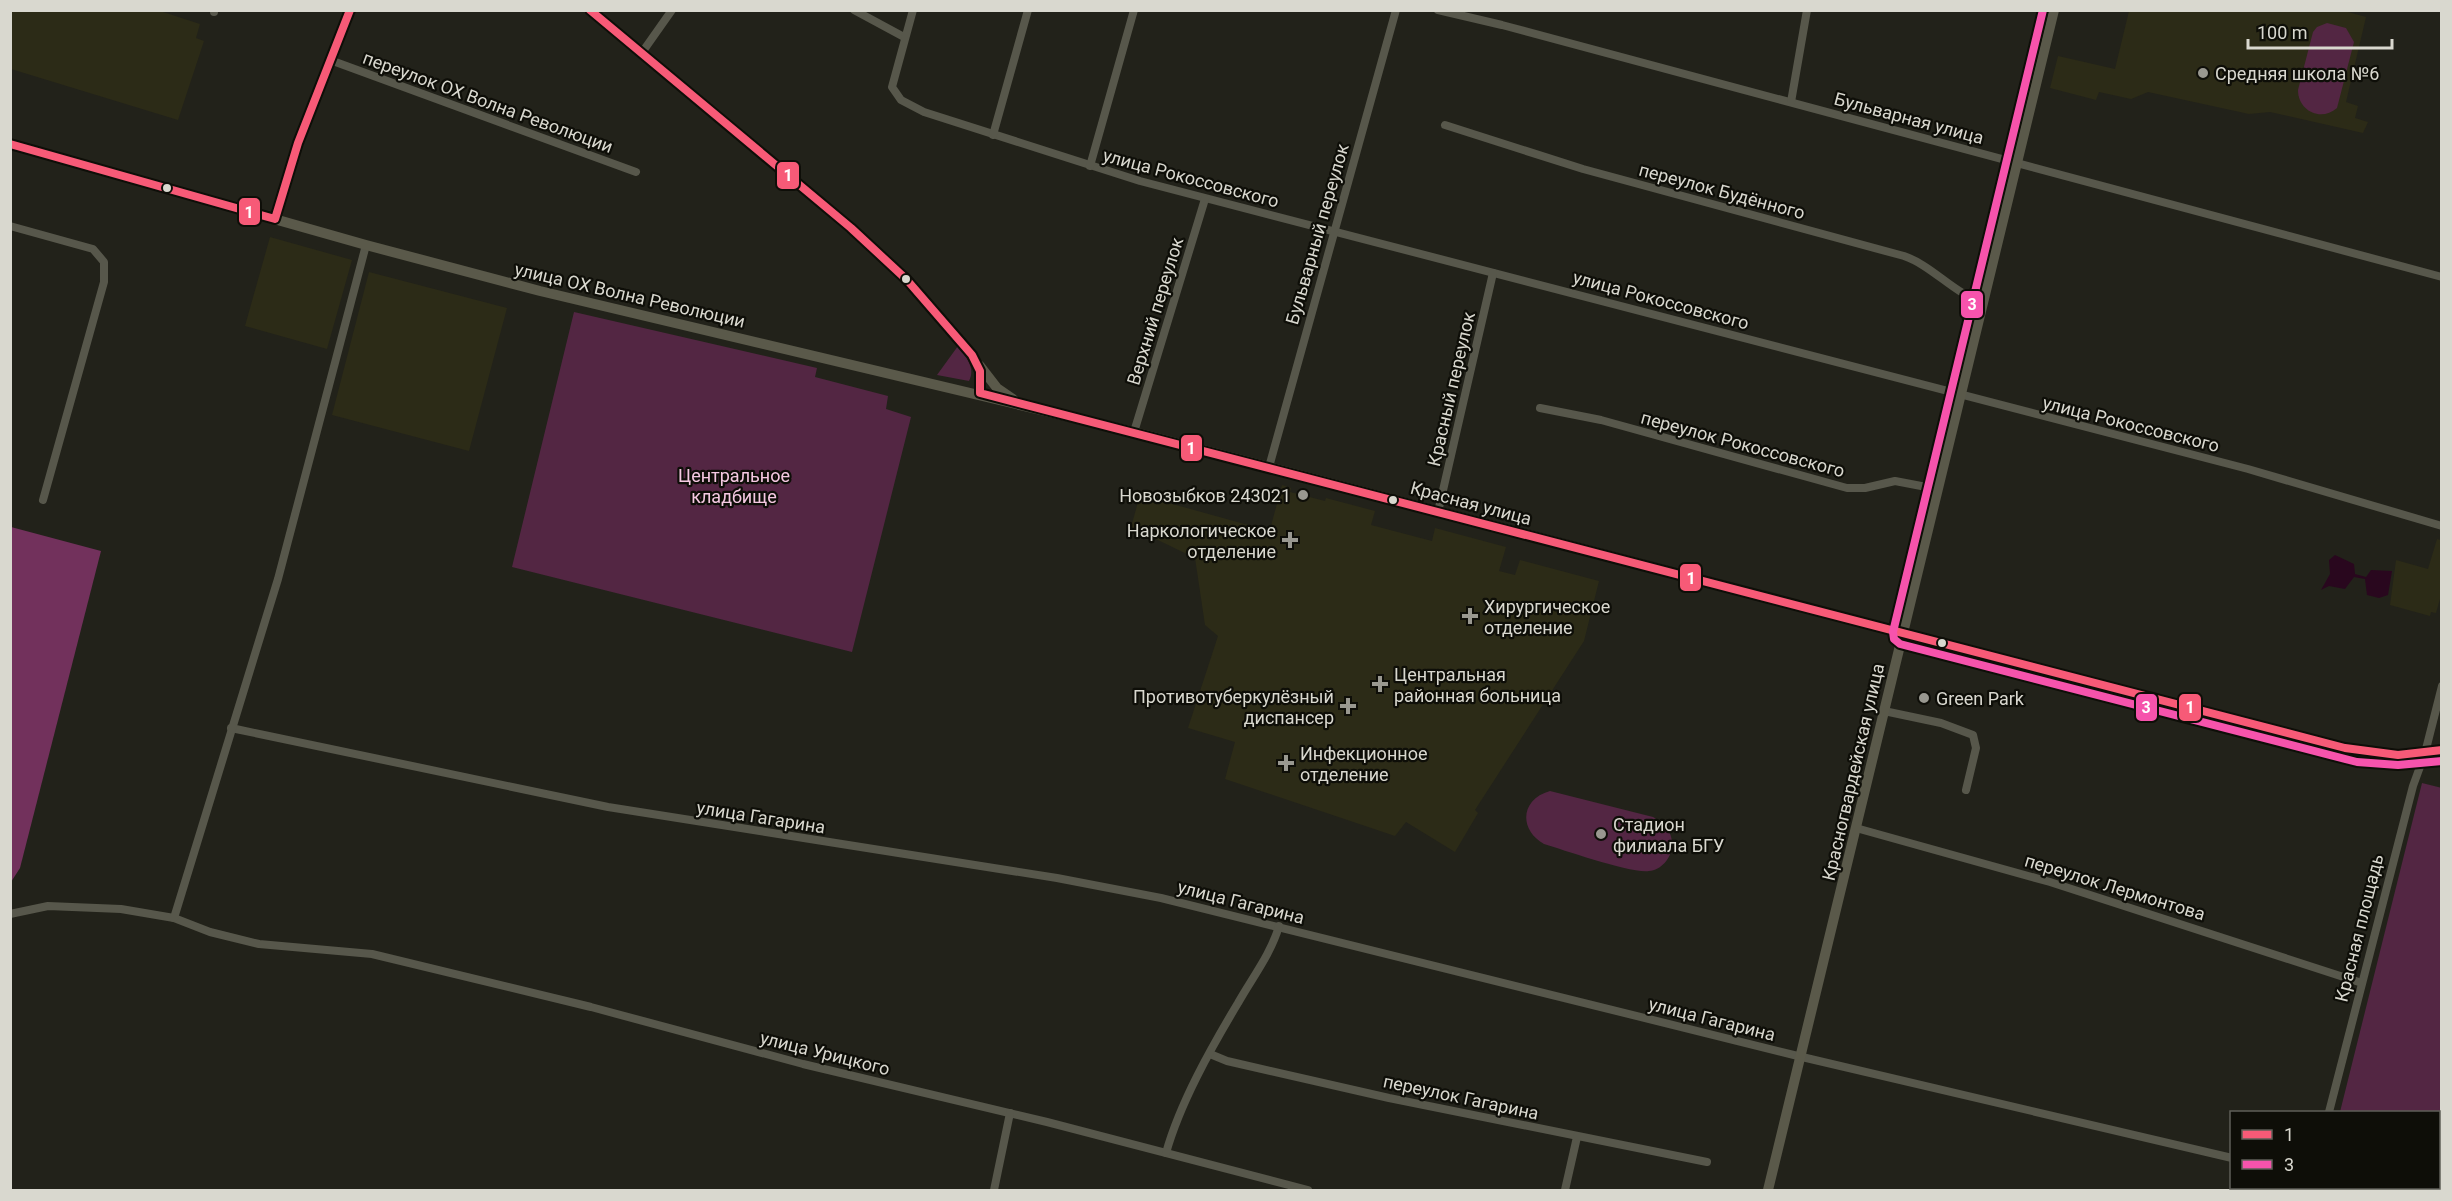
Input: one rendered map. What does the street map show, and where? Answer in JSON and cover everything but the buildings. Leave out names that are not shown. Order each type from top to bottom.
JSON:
[{"type":"main road","points":[[589,10],[892,266],[934,309],[993,384],[1018,403]]},
{"type":"main road","name":"Красногвардейская улица","points":[[1768,1191],[2054,10]]},
{"type":"main road","name":"улица ОХ Волна Революции","points":[[10,144],[366,245],[540,291],[980,393]]},
{"type":"main road","points":[[972,355],[980,372],[980,393]]},
{"type":"main road","name":"Красная улица","points":[[980,393],[2360,752],[2398,755],[2425,753]]},
{"type":"main road","points":[[2425,753],[2442,750]]},
{"type":"street","points":[[275,219],[298,143],[351,10]]},
{"type":"street","points":[[641,54],[672,10]]},
{"type":"street","points":[[854,10],[904,37],[913,10]]},
{"type":"street","points":[[993,135],[1028,10]]},
{"type":"street","points":[[1090,166],[1134,10]]},
{"type":"street","name":"Бульварный переулок","points":[[1269,467],[1396,10]]},
{"type":"street","name":"Бульварная улица","points":[[1438,10],[2017,161],[2442,277]]},
{"type":"street","points":[[1791,102],[1807,10]]},
{"type":"street","name":"улица Рокоссовского","points":[[904,37],[893,77],[894,92],[907,104],[1090,166],[1205,199],[2248,470],[2442,526]]},
{"type":"street","name":"переулок ОХ Волна Революции","points":[[330,60],[636,172]]},
{"type":"street","name":"переулок Будённого","points":[[1445,125],[1595,172],[1904,256],[1926,265],[1971,298],[1983,302]]},
{"type":"street","name":"Верхний переулок","points":[[1134,432],[1205,199]]},
{"type":"street","points":[[10,226],[93,249],[102,257],[105,267],[101,294],[43,500]]},
{"type":"street","points":[[174,918],[278,579],[366,245]]},
{"type":"street","name":"Красный переулок","points":[[1438,512],[1493,273]]},
{"type":"street","name":"переулок Рокоссовского","points":[[1540,408],[1601,420],[1847,488],[1864,488],[1895,480],[1937,489]]},
{"type":"street","name":"Красная площадь","points":[[2330,1111],[2413,786],[2425,753],[2442,686]]},
{"type":"street","points":[[1884,711],[1948,725],[1973,735],[1976,748],[1966,790]]},
{"type":"street","name":"улица Гагарина","points":[[231,728],[599,805],[1088,883],[1280,926],[1802,1057],[2230,1158]]},
{"type":"street","name":"переулок Лермонтова","points":[[1856,828],[2050,882],[2362,983]]},
{"type":"street","name":"улица Урицкого","points":[[10,914],[30,908],[68,906],[130,910],[174,918],[210,932],[251,942],[372,954],[591,1007],[803,1064],[1010,1113],[1308,1191]]},
{"type":"street","points":[[1166,1153],[1175,1125],[1210,1054],[1273,946],[1280,926]]},
{"type":"street","name":"переулок Гагарина","points":[[1210,1054],[1227,1061],[1389,1098],[1707,1162]]},
{"type":"street","points":[[994,1191],[1010,1113]]},
{"type":"street","points":[[1565,1191],[1578,1137]]},
{"type":"shaded area","name":"Средняя школа №6","points":[[2341,10],[2366,17],[2346,102],[2358,106],[2355,118],[2368,122],[2363,133],[2270,112],[2249,114],[2148,92],[2131,99],[2099,92],[2096,100],[2050,88],[2058,56],[2115,69],[2129,11]]},
{"type":"shaded area","points":[[10,11],[160,11],[200,24],[196,38],[204,41],[178,120],[11,69]]},
{"type":"shaded area","points":[[270,237],[352,260],[327,349],[245,326]]},
{"type":"shaded area","points":[[369,272],[507,308],[469,451],[332,415]]},
{"type":"shaded area","name":"Центральная районная больница","points":[[1282,485],[1291,488],[1290,492],[1325,501],[1326,498],[1375,511],[1371,525],[1432,541],[1435,528],[1506,547],[1499,571],[1515,575],[1520,560],[1599,581],[1584,641],[1475,810],[1478,813],[1455,852],[1406,822],[1395,836],[1225,779],[1235,742],[1188,728],[1218,636],[1205,625],[1195,558],[1131,527],[1140,495],[1259,528],[1258,535],[1268,537]]},
{"type":"shaded area","points":[[11,527],[101,551],[20,868],[11,882]]},
{"type":"shaded area","points":[[2437,539],[2441,540],[2442,592],[2436,613],[2431,612],[2430,616],[2390,605],[2396,560],[2428,569]]},
{"type":"shaded area","points":[[2335,555],[2354,564],[2355,574],[2366,577],[2371,570],[2392,571],[2388,595],[2379,598],[2367,595],[2365,579],[2354,577],[2345,589],[2329,586],[2321,590],[2330,574],[2329,560]]},
{"type":"green space","points":[[2327,23],[2346,28],[2354,42],[2337,108],[2331,112],[2318,114],[2306,109],[2298,90],[2313,32],[2317,27]]},
{"type":"green space","name":"Центральное кладбище","points":[[574,312],[817,368],[815,377],[888,396],[886,409],[911,417],[852,652],[512,567]]},
{"type":"green space","points":[[958,346],[971,367],[969,381],[937,375]]},
{"type":"green space","points":[[2422,783],[2442,788],[2441,1187],[2440,1111],[2340,1111]]},
{"type":"green space","name":"Стадион филиала БГУ","points":[[1550,791],[1653,817],[1664,825],[1671,836],[1672,846],[1667,859],[1658,868],[1640,871],[1544,844],[1530,831],[1526,815],[1533,801]]},
{"type":"transit line","name":"1","points":[[10,144],[275,219],[298,143],[350,10]]},
{"type":"transit line","name":"1","points":[[590,10],[851,228],[907,280],[972,355],[980,371],[980,393],[2345,748],[2398,755],[2442,750]]},
{"type":"transit line","name":"3","points":[[2043,10],[1893,632],[1894,639],[1900,644],[2357,762],[2398,765],[2442,761]]},
{"type":"place","name":"Средняя школа №6","points":[[2203,73]]},
{"type":"place","name":"Новозыбков 243021","points":[[1303,495]]},
{"type":"place","name":"Наркологическое отделение","points":[[1290,540]]},
{"type":"place","name":"Хирургическое отделение","points":[[1470,616]]},
{"type":"place","name":"Центральная районная больница","points":[[1380,684]]},
{"type":"place","name":"Green Park","points":[[1924,698]]},
{"type":"place","name":"Противотуберкулёзный диспансер","points":[[1348,706]]},
{"type":"place","name":"Инфекционное отделение","points":[[1286,763]]},
{"type":"place","name":"Стадион филиала БГУ","points":[[1601,834]]}]
